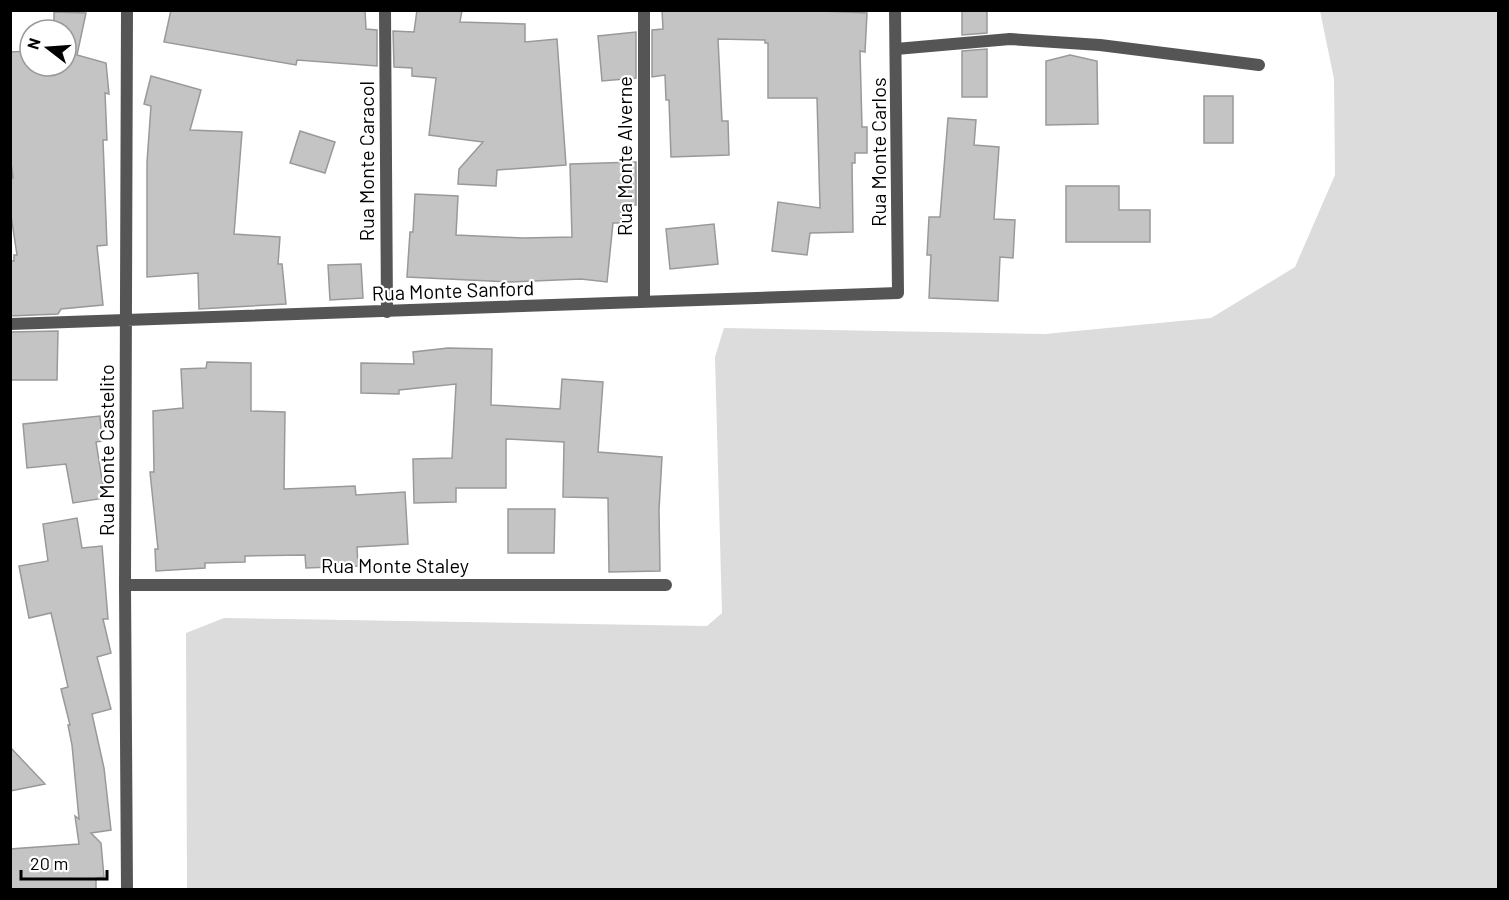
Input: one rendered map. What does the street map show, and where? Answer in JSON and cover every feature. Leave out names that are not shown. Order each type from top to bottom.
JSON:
[{"type":"street","name":"Rua Monte Castelito","points":[[127,10],[125,585],[127,890]]},
{"type":"street","name":"Rua Monte Caracol","points":[[385,10],[387,312]]},
{"type":"street","name":"Rua Monte Alverne","points":[[644,10],[644,302]]},
{"type":"street","name":"Rua Monte Carlos","points":[[895,10],[898,294]]},
{"type":"street","points":[[896,49],[1010,39],[1100,45],[1259,65]]},
{"type":"street","name":"Rua Monte Sanford","points":[[10,324],[126,322],[898,294]]},
{"type":"street","name":"Rua Monte Staley","points":[[125,585],[666,585]]},
{"type":"shaded area","points":[[1320,11],[1498,11],[1498,889],[187,889],[186,633],[224,618],[707,626],[722,613],[715,357],[724,328],[1045,334],[1211,318],[1295,267],[1335,175],[1334,79]]},
{"type":"building","points":[[171,10],[365,10],[366,29],[377,30],[377,66],[297,60],[296,65],[164,42]]},
{"type":"building","points":[[417,10],[462,10],[460,22],[525,24],[525,42],[557,39],[566,165],[497,170],[496,186],[458,184],[459,169],[483,142],[429,135],[436,78],[412,76],[412,68],[394,67],[393,31],[414,32]]},
{"type":"building","points":[[662,10],[800,10],[867,13],[865,52],[860,51],[862,127],[867,127],[867,153],[855,153],[855,163],[852,163],[853,232],[810,233],[807,255],[772,251],[778,202],[820,208],[817,98],[768,98],[768,43],[765,43],[765,40],[718,39],[722,121],[728,121],[729,155],[671,157],[669,100],[666,100],[665,75],[652,77],[652,30],[663,29]]},
{"type":"building","points":[[962,10],[987,10],[987,33],[962,35]]},
{"type":"building","points":[[54,12],[86,13],[78,50],[78,18],[54,18]]},
{"type":"building","points":[[636,32],[636,78],[602,81],[598,36]]},
{"type":"building","points":[[987,49],[987,97],[962,97],[962,51]]},
{"type":"building","points":[[10,52],[18,52],[18,78],[78,78],[78,55],[106,63],[109,94],[105,93],[107,140],[103,140],[107,245],[97,246],[103,305],[61,309],[58,314],[10,316],[10,261],[14,261],[14,255],[17,255],[10,209],[10,179],[13,178],[10,155]]},
{"type":"building","points":[[1070,55],[1097,61],[1098,124],[1046,125],[1046,61]]},
{"type":"building","points":[[151,76],[201,90],[190,130],[242,132],[234,234],[280,237],[278,264],[282,264],[286,304],[199,309],[198,273],[147,277],[147,162],[151,106],[144,104]]},
{"type":"building","points":[[1204,96],[1233,96],[1233,143],[1204,143]]},
{"type":"building","points":[[948,118],[976,120],[974,145],[999,147],[994,219],[1015,220],[1013,258],[1000,257],[998,301],[929,298],[931,255],[927,255],[929,217],[940,217]]},
{"type":"building","points":[[300,131],[335,142],[325,173],[290,163]]},
{"type":"building","points":[[636,162],[636,205],[621,205],[621,223],[613,223],[607,282],[581,279],[510,282],[407,277],[415,194],[458,196],[456,235],[522,238],[572,237],[570,164]]},
{"type":"building","points":[[1066,186],[1119,186],[1119,210],[1150,210],[1150,242],[1066,242]]},
{"type":"building","points":[[714,224],[718,264],[670,269],[666,229]]},
{"type":"building","points":[[361,264],[363,298],[330,300],[328,265]]},
{"type":"building","points":[[58,331],[57,380],[10,380],[10,332]]},
{"type":"building","points":[[448,348],[492,349],[491,405],[560,409],[562,379],[603,382],[598,452],[662,457],[659,510],[660,571],[609,572],[608,498],[563,497],[564,442],[506,439],[506,488],[456,488],[456,502],[414,503],[413,459],[452,458],[456,384],[399,390],[399,394],[361,393],[361,363],[414,364],[413,352]]},
{"type":"building","points":[[207,362],[251,363],[251,411],[285,412],[284,489],[355,486],[356,495],[405,492],[408,544],[357,547],[358,566],[306,568],[305,555],[245,556],[245,562],[205,563],[205,568],[156,571],[155,549],[158,549],[150,472],[154,472],[153,411],[183,408],[181,369],[206,368]]},
{"type":"building","points":[[100,416],[102,441],[96,442],[105,498],[73,503],[66,464],[27,468],[23,424]]},
{"type":"building","points":[[508,509],[555,509],[554,553],[508,553]]},
{"type":"building","points":[[77,518],[82,548],[102,546],[108,619],[103,619],[111,653],[97,657],[111,709],[92,714],[104,768],[111,830],[91,833],[101,843],[104,877],[96,878],[96,890],[10,890],[10,849],[79,844],[75,816],[79,819],[68,725],[70,725],[61,689],[68,687],[51,613],[29,618],[19,566],[48,561],[43,524]]},
{"type":"building","points":[[10,747],[45,784],[10,791]]}]
